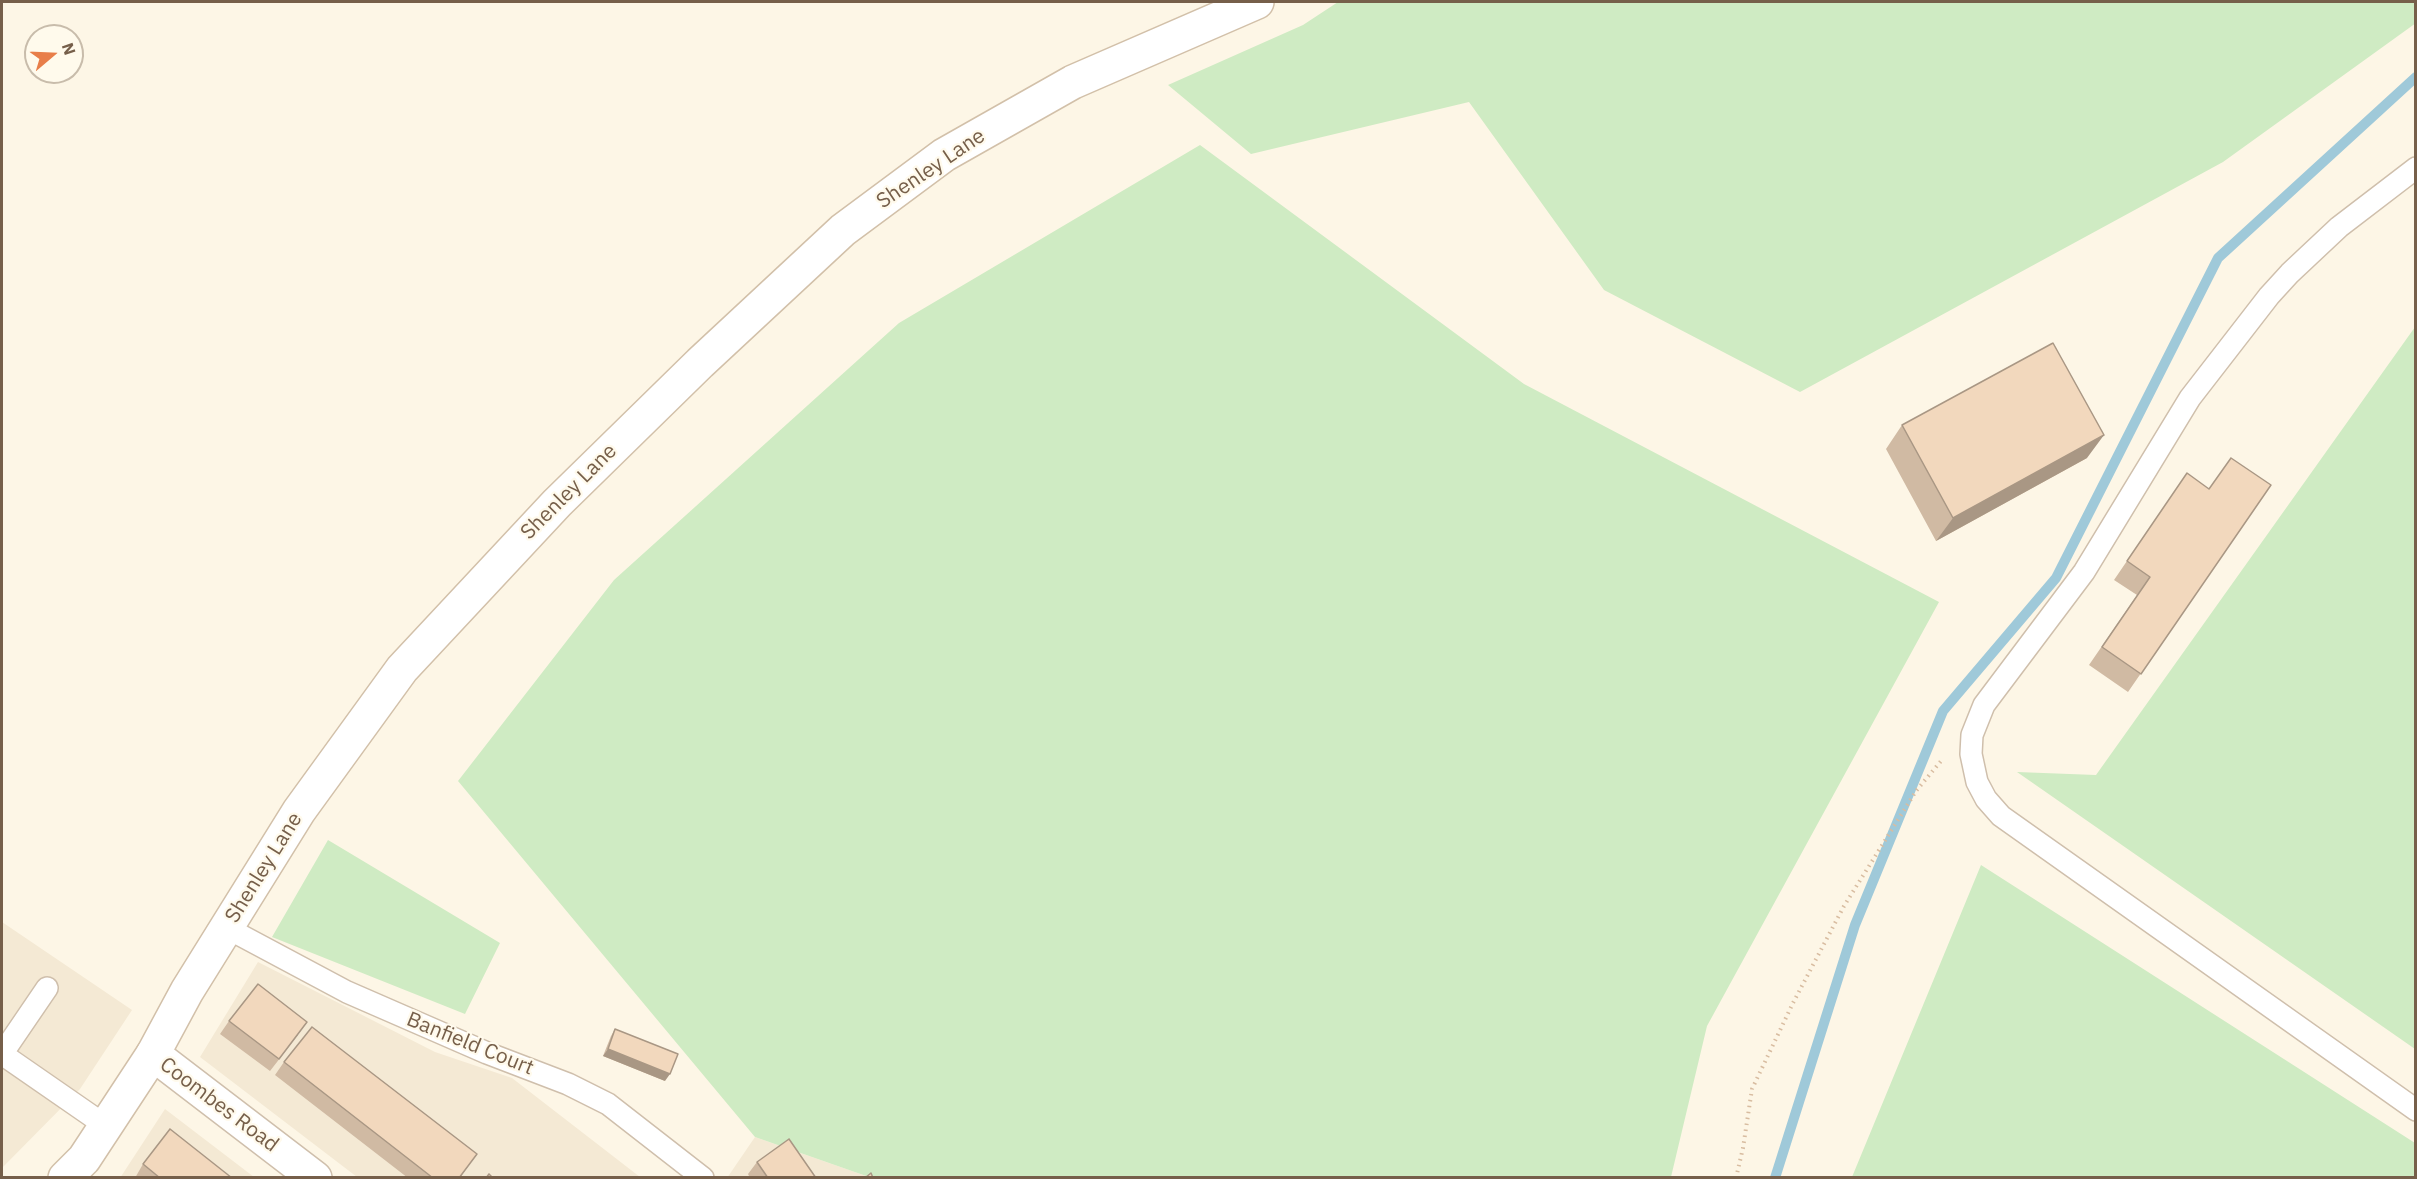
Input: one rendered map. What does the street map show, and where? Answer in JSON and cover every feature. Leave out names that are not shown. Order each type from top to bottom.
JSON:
[{"type":"main road","name":"Shenley Lane","points":[[65,1178],[84,1159],[153,1054],[187,991],[298,811],[402,669],[556,503],[700,363],[843,230],[944,155],[1073,82],[1257,2]]},
{"type":"main road","name":"Coombes Road","points":[[153,1054],[315,1178]]},
{"type":"lane","points":[[2415,168],[2339,226],[2269,296],[2190,398],[2084,572],[1996,687],[1977,718],[1972,735],[1972,766],[1977,782],[1986,799],[2001,816],[2415,1110]]},
{"type":"lane","name":"Banfield Court","points":[[227,928],[347,993],[487,1053],[568,1084],[608,1104],[703,1178]]},
{"type":"lane","points":[[47,988],[2,1054],[106,1126]]},
{"type":"path","points":[[1736,1178],[1752,1089],[1844,906],[1916,791],[1977,718]]},
{"type":"shaded area","points":[[2,922],[132,1010],[80,1089],[2,1168]]},
{"type":"shaded area","points":[[258,962],[435,1052],[512,1078],[640,1177],[357,1177],[200,1057]]},
{"type":"shaded area","points":[[165,1109],[254,1177],[120,1178]]},
{"type":"shaded area","points":[[755,1137],[869,1177],[727,1178]]},
{"type":"green space","points":[[1338,2],[2415,2],[2416,23],[2223,162],[1800,392],[1604,290],[1469,102],[1251,154],[1168,85],[1303,25]]},
{"type":"green space","points":[[1200,145],[1524,384],[1939,602],[1707,1026],[1671,1177],[869,1177],[755,1137],[458,781],[614,580],[899,323]]},
{"type":"green space","points":[[2415,327],[2415,1049],[2017,772],[2096,775]]},
{"type":"green space","points":[[328,840],[500,943],[465,1014],[272,937]]},
{"type":"green space","points":[[1981,865],[2415,1143],[2415,1177],[1852,1177]]},
{"type":"building","points":[[2053,343],[2104,435],[1953,518],[1902,425]]},
{"type":"building","points":[[2231,458],[2271,485],[2141,674],[2102,647],[2150,577],[2127,561],[2187,473],[2209,489]]},
{"type":"building","points":[[258,984],[307,1022],[279,1059],[229,1021]]},
{"type":"building","points":[[312,1027],[477,1154],[459,1178],[433,1178],[284,1062]]},
{"type":"building","points":[[615,1029],[678,1054],[670,1074],[608,1049]]},
{"type":"building","points":[[170,1129],[232,1178],[160,1178],[143,1164]]},
{"type":"building","points":[[789,1139],[816,1178],[768,1178],[757,1162]]},
{"type":"waterway","points":[[1775,1178],[1855,925],[1943,711],[2056,578],[2218,258],[2416,77]]}]
